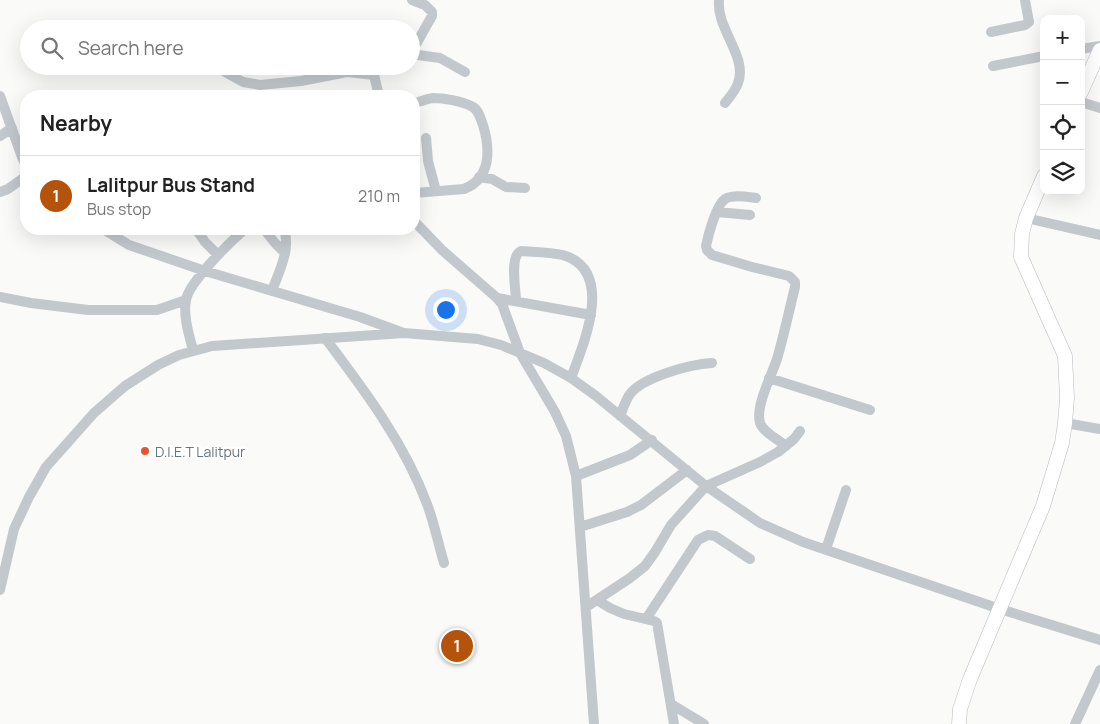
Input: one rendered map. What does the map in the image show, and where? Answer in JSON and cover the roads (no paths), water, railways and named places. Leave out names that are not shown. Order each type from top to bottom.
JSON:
[{"type":"main road","points":[[1085,83],[1100,50]]},
{"type":"main road","points":[[959,724],[960,709],[970,679],[1043,506],[1062,443],[1067,398],[1065,356],[1021,257],[1022,234],[1026,218],[1040,185]]},
{"type":"street","points":[[412,0],[425,5],[432,12],[432,16],[420,33]]},
{"type":"street","points":[[719,0],[721,23],[740,67],[738,83],[725,103]]},
{"type":"street","points":[[991,32],[1025,25],[1029,22],[1025,0]]},
{"type":"street","points":[[1085,48],[1100,46]]},
{"type":"street","points":[[420,55],[440,58],[465,72]]},
{"type":"street","points":[[993,66],[1040,57]]},
{"type":"street","points":[[230,75],[243,82],[260,85],[302,81],[332,75]]},
{"type":"street","points":[[375,75],[378,90]]},
{"type":"street","points":[[257,90],[260,85]]},
{"type":"street","points":[[0,96],[20,150]]},
{"type":"street","points":[[420,101],[432,98],[443,99],[471,106],[476,110],[483,125],[488,149],[486,165],[472,186],[420,192]]},
{"type":"street","points":[[1085,103],[1100,108]]},
{"type":"street","points":[[0,136],[12,128]]},
{"type":"street","points":[[426,138],[428,161],[436,191]]},
{"type":"street","points":[[479,177],[497,181],[506,187],[525,188]]},
{"type":"street","points":[[0,192],[20,180]]},
{"type":"street","points":[[756,198],[735,197],[725,199],[717,212],[707,242],[707,250],[709,253],[744,265],[789,276],[794,282],[795,287],[783,336],[764,392],[760,415],[760,423],[765,429],[786,446]]},
{"type":"street","points":[[717,212],[750,215]]},
{"type":"street","points":[[1026,218],[1100,235]]},
{"type":"street","points":[[420,227],[442,250],[497,298],[506,311],[520,352],[566,436],[576,476],[594,724]]},
{"type":"street","points":[[113,235],[129,245],[204,271],[360,317],[404,334]]},
{"type":"street","points":[[200,235],[218,255]]},
{"type":"street","points":[[193,350],[185,314],[186,300],[192,284],[239,235]]},
{"type":"street","points":[[269,235],[285,253]]},
{"type":"street","points":[[272,291],[285,253],[286,235]]},
{"type":"street","points":[[516,301],[514,257],[521,251],[549,252],[565,256],[576,261],[584,270],[591,284],[593,302],[571,378]]},
{"type":"street","points":[[0,297],[31,304],[88,310],[157,310],[186,300]]},
{"type":"street","points":[[497,298],[591,314]]},
{"type":"street","points":[[0,590],[14,529],[46,467],[94,414],[125,386],[158,365],[193,350],[212,346],[404,334],[478,339],[520,352],[571,378],[652,440],[706,486],[760,523],[803,542],[1000,610],[1100,640]]},
{"type":"street","points":[[325,338],[378,410],[400,448],[428,504],[444,562]]},
{"type":"street","points":[[620,416],[629,395],[645,382],[684,367],[712,363]]},
{"type":"street","points":[[769,378],[870,410]]},
{"type":"street","points":[[1065,423],[1100,428]]},
{"type":"street","points":[[586,607],[645,566],[671,525],[706,486],[760,462],[786,446],[800,432]]},
{"type":"street","points":[[576,476],[630,454],[652,440]]},
{"type":"street","points":[[580,527],[634,508],[687,470]]},
{"type":"street","points":[[826,549],[846,490]]},
{"type":"street","points":[[646,619],[693,547],[703,536],[714,536],[750,559]]},
{"type":"street","points":[[597,600],[624,614],[654,621],[658,628],[674,724]]},
{"type":"street","points":[[1074,724],[1100,670]]},
{"type":"street","points":[[671,704],[704,724]]},
{"type":"place","name":"D.I.E.T Lalitpur","points":[[145,451]]},
{"type":"place","name":"Lalitpur Bus Stand","points":[[457,646]]}]
